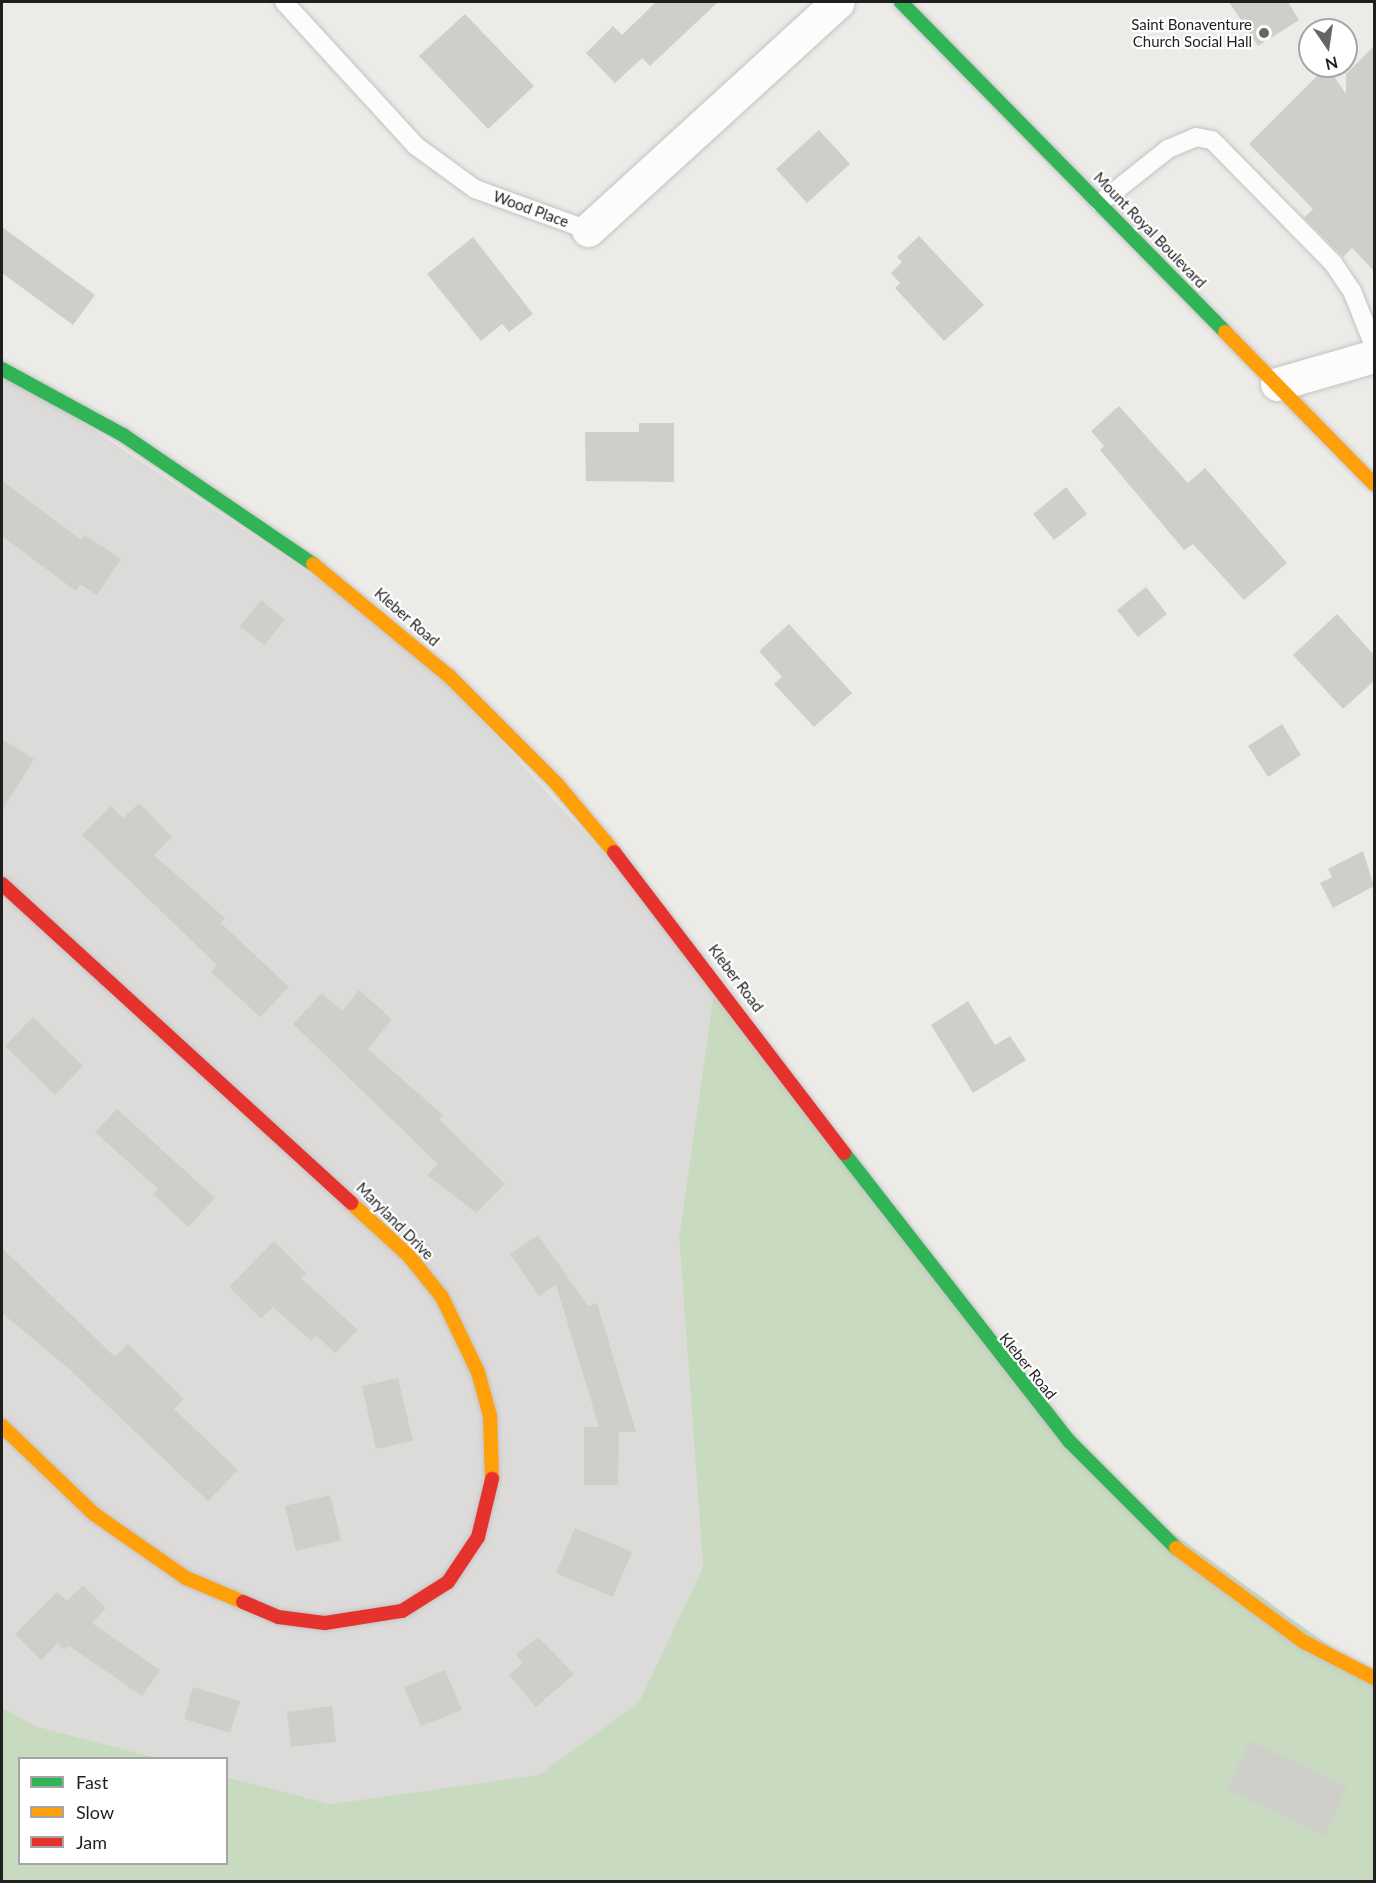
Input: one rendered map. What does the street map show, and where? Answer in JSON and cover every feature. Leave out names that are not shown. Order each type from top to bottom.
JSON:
[{"type":"street","name":"Wood Place","points":[[588,230],[838,2]]},
{"type":"street","name":"Mount Royal Boulevard","points":[[901,2],[1101,203],[1374,484]]},
{"type":"street","points":[[1277,384],[1374,356]]},
{"type":"street","name":"Kleber Road","points":[[2,369],[123,435],[282,539],[457,684],[557,784],[661,908],[940,1281],[1078,1450],[1157,1532],[1219,1584],[1304,1642],[1374,1678]]},
{"type":"street","name":"Maryland Drive","points":[[2,884],[409,1256],[442,1297],[478,1372],[490,1416],[492,1485],[478,1537],[448,1582],[402,1611],[325,1623],[269,1613],[159,1562],[94,1514],[2,1426]]},
{"type":"lane","name":"Wood Place","points":[[284,2],[416,146],[475,189],[588,230]]},
{"type":"lane","points":[[1101,203],[1168,149],[1196,137],[1212,140],[1333,263],[1352,291],[1374,346]]},
{"type":"shaded area","points":[[2,369],[406,638],[716,977],[679,1237],[703,1567],[639,1702],[540,1775],[330,1804],[228,1777],[228,1757],[154,1757],[35,1726],[2,1707]]},
{"type":"green space","points":[[716,977],[1117,1493],[1374,1678],[1374,1881],[2,1881],[2,1707],[35,1726],[154,1757],[18,1757],[18,1865],[228,1865],[228,1777],[330,1804],[539,1775],[639,1702],[703,1567],[679,1237]]},
{"type":"building","points":[[656,2],[718,2],[650,66],[642,58],[615,83],[586,53],[613,26],[622,35]]},
{"type":"building","name":"Saint Bonaventure Church Social Hall","points":[[1229,2],[1288,2],[1298,21],[1258,46]]},
{"type":"building","points":[[465,14],[534,86],[488,129],[419,56]]},
{"type":"building","points":[[1374,46],[1374,271],[1352,248],[1343,257],[1304,218],[1313,209],[1249,144],[1315,78],[1335,78],[1346,94],[1346,78],[1358,78],[1358,62]]},
{"type":"building","points":[[819,130],[850,164],[807,203],[776,169]]},
{"type":"building","points":[[2,227],[95,295],[73,325],[2,273]]},
{"type":"building","points":[[919,236],[984,305],[944,341],[895,288],[900,283],[891,273],[902,262],[897,257]]},
{"type":"building","points":[[473,237],[533,314],[509,332],[502,324],[481,341],[427,274]]},
{"type":"building","points":[[1119,406],[1188,483],[1205,468],[1287,563],[1244,600],[1193,544],[1184,550],[1100,450],[1104,446],[1091,431]]},
{"type":"building","points":[[639,423],[674,423],[674,482],[586,481],[585,432],[639,432]]},
{"type":"building","points":[[2,481],[81,540],[85,535],[121,559],[97,595],[80,584],[76,591],[2,536]]},
{"type":"building","points":[[1066,487],[1087,514],[1054,540],[1033,514]]},
{"type":"building","points":[[1146,587],[1167,614],[1138,637],[1117,610]]},
{"type":"building","points":[[261,600],[285,620],[264,645],[240,626]]},
{"type":"building","points":[[1337,614],[1374,655],[1374,681],[1343,709],[1293,655]]},
{"type":"building","points":[[789,624],[852,693],[814,727],[774,684],[782,677],[759,651]]},
{"type":"building","points":[[1282,724],[1301,755],[1268,777],[1248,746]]},
{"type":"building","points":[[2,739],[34,759],[2,811]]},
{"type":"building","points":[[139,803],[172,837],[154,855],[225,918],[221,923],[289,987],[260,1017],[211,972],[217,965],[82,835],[111,806],[123,818]]},
{"type":"building","points":[[1363,851],[1374,886],[1333,908],[1320,883],[1332,877],[1328,869]]},
{"type":"building","points":[[359,990],[392,1019],[368,1049],[443,1115],[439,1119],[505,1184],[476,1213],[427,1175],[438,1164],[293,1024],[322,993],[342,1011]]},
{"type":"building","points":[[968,1001],[995,1045],[1010,1036],[1026,1060],[973,1093],[931,1025]]},
{"type":"building","points":[[33,1017],[83,1066],[55,1095],[5,1046]]},
{"type":"building","points":[[117,1109],[215,1198],[188,1227],[153,1194],[158,1189],[95,1132]]},
{"type":"building","points":[[538,1235],[588,1306],[597,1303],[636,1432],[619,1432],[618,1485],[584,1485],[584,1427],[599,1427],[556,1285],[539,1296],[510,1254]]},
{"type":"building","points":[[274,1241],[306,1273],[301,1278],[358,1330],[335,1353],[316,1335],[311,1341],[273,1307],[261,1319],[229,1287]]},
{"type":"building","points":[[2,1248],[115,1357],[128,1344],[184,1399],[174,1409],[238,1470],[208,1501],[68,1368],[2,1313]]},
{"type":"building","points":[[398,1378],[413,1441],[376,1449],[362,1386]]},
{"type":"building","points":[[330,1495],[341,1540],[296,1551],[285,1506]]},
{"type":"building","points":[[575,1528],[632,1552],[613,1597],[556,1573]]},
{"type":"building","points":[[83,1585],[106,1608],[92,1623],[160,1670],[142,1696],[69,1646],[64,1650],[58,1643],[41,1660],[15,1634],[57,1592],[67,1601]]},
{"type":"building","points":[[538,1637],[574,1674],[536,1707],[509,1675],[523,1663],[516,1655]]},
{"type":"building","points":[[445,1670],[462,1710],[421,1726],[404,1687]]},
{"type":"building","points":[[193,1687],[240,1701],[230,1733],[184,1719]]},
{"type":"building","points":[[332,1706],[336,1742],[291,1747],[287,1712]]},
{"type":"building","points":[[1250,1741],[1347,1787],[1324,1836],[1227,1789]]},
{"type":"traffic: fast","points":[[901,2],[1225,332]]},
{"type":"traffic: fast","points":[[2,369],[123,435],[313,564]]},
{"type":"traffic: fast","points":[[844,1153],[1070,1442],[1176,1548]]},
{"type":"traffic: slow","points":[[1225,332],[1374,484]]},
{"type":"traffic: slow","points":[[313,564],[449,676],[557,784],[614,852]]},
{"type":"traffic: slow","points":[[351,1203],[409,1256],[442,1297],[478,1372],[490,1416],[492,1479]]},
{"type":"traffic: slow","points":[[2,1426],[94,1514],[186,1578],[243,1602]]},
{"type":"traffic: slow","points":[[1176,1548],[1304,1642],[1374,1678]]},
{"type":"traffic: jam","points":[[614,852],[844,1153]]},
{"type":"traffic: jam","points":[[2,884],[351,1203]]},
{"type":"traffic: jam","points":[[243,1602],[278,1617],[325,1623],[402,1611],[448,1582],[478,1537],[492,1479]]},
{"type":"place","name":"Saint Bonaventure Church Social Hall","points":[[1264,33]]}]
